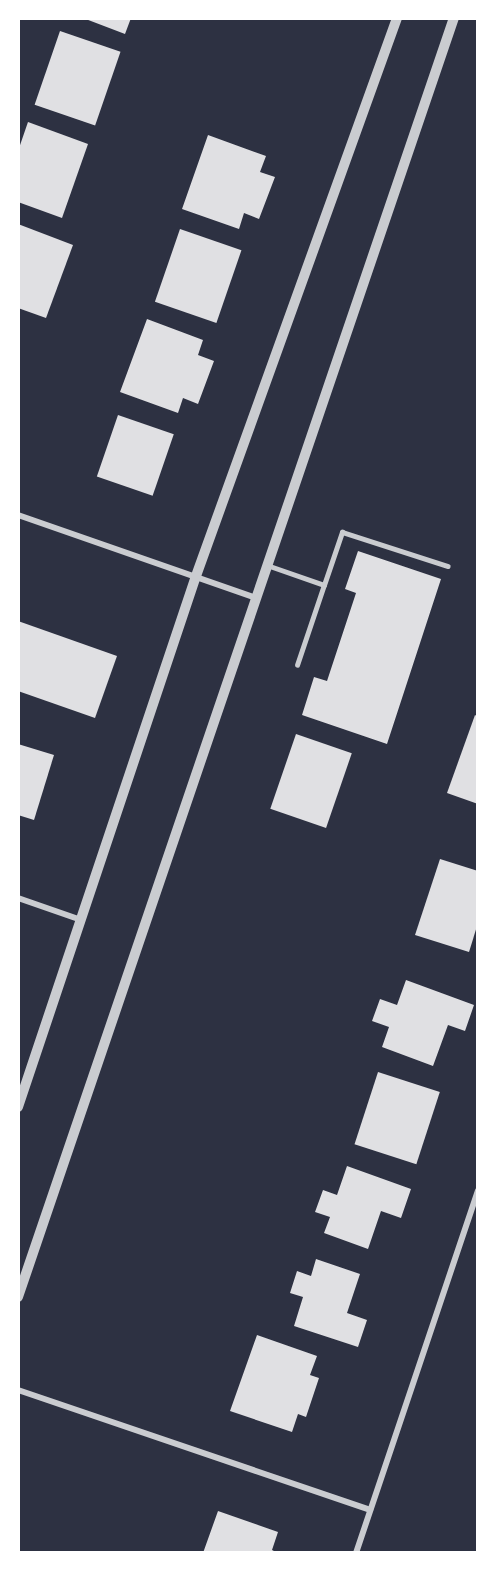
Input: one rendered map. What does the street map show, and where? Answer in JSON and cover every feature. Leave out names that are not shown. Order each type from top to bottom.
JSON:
[{"type":"street","points":[[18,1107],[196,576],[397,18]]},
{"type":"street","points":[[18,1297],[454,18]]},
{"type":"street","points":[[18,515],[256,598]]},
{"type":"street","points":[[18,898],[81,920]]},
{"type":"street","points":[[356,1553],[478,1191]]},
{"type":"street","points":[[18,1390],[370,1510]]},
{"type":"lane","points":[[297,665],[342,532],[448,566]]},
{"type":"lane","points":[[267,565],[324,585]]},
{"type":"building","points":[[83,18],[131,18],[125,34]]},
{"type":"building","points":[[60,31],[121,52],[95,126],[35,105]]},
{"type":"building","points":[[28,122],[88,144],[62,218],[18,202],[18,151]]},
{"type":"building","points":[[208,135],[266,156],[260,172],[275,177],[259,219],[244,213],[239,229],[182,209]]},
{"type":"building","points":[[18,224],[73,245],[46,318],[18,308]]},
{"type":"building","points":[[180,229],[241,250],[216,323],[155,302]]},
{"type":"building","points":[[147,319],[203,340],[198,355],[214,361],[198,404],[183,398],[178,413],[120,392]]},
{"type":"building","points":[[118,415],[174,434],[153,496],[97,476]]},
{"type":"building","points":[[358,551],[441,579],[387,744],[302,715],[314,677],[327,681],[356,593],[345,589]]},
{"type":"building","points":[[18,621],[117,656],[95,718],[18,691]]},
{"type":"building","points":[[475,715],[478,717],[478,804],[447,793]]},
{"type":"building","points":[[296,734],[352,753],[326,828],[270,809]]},
{"type":"building","points":[[18,744],[54,755],[34,820],[18,815]]},
{"type":"building","points":[[440,859],[478,871],[478,923],[469,952],[415,935]]},
{"type":"building","points":[[406,980],[474,1005],[465,1031],[448,1025],[433,1066],[382,1047],[389,1027],[372,1021],[380,999],[397,1005]]},
{"type":"building","points":[[378,1072],[440,1092],[416,1164],[355,1144]]},
{"type":"building","points":[[347,1166],[411,1189],[401,1218],[381,1211],[368,1249],[324,1233],[330,1217],[315,1212],[323,1190],[337,1195]]},
{"type":"building","points":[[316,1259],[360,1274],[347,1313],[367,1320],[358,1347],[294,1326],[303,1297],[290,1293],[297,1271],[311,1276]]},
{"type":"building","points":[[257,1335],[317,1356],[310,1375],[319,1378],[306,1417],[298,1414],[292,1432],[230,1411]]},
{"type":"building","points":[[218,1511],[278,1532],[272,1550],[278,1553],[203,1553]]}]
